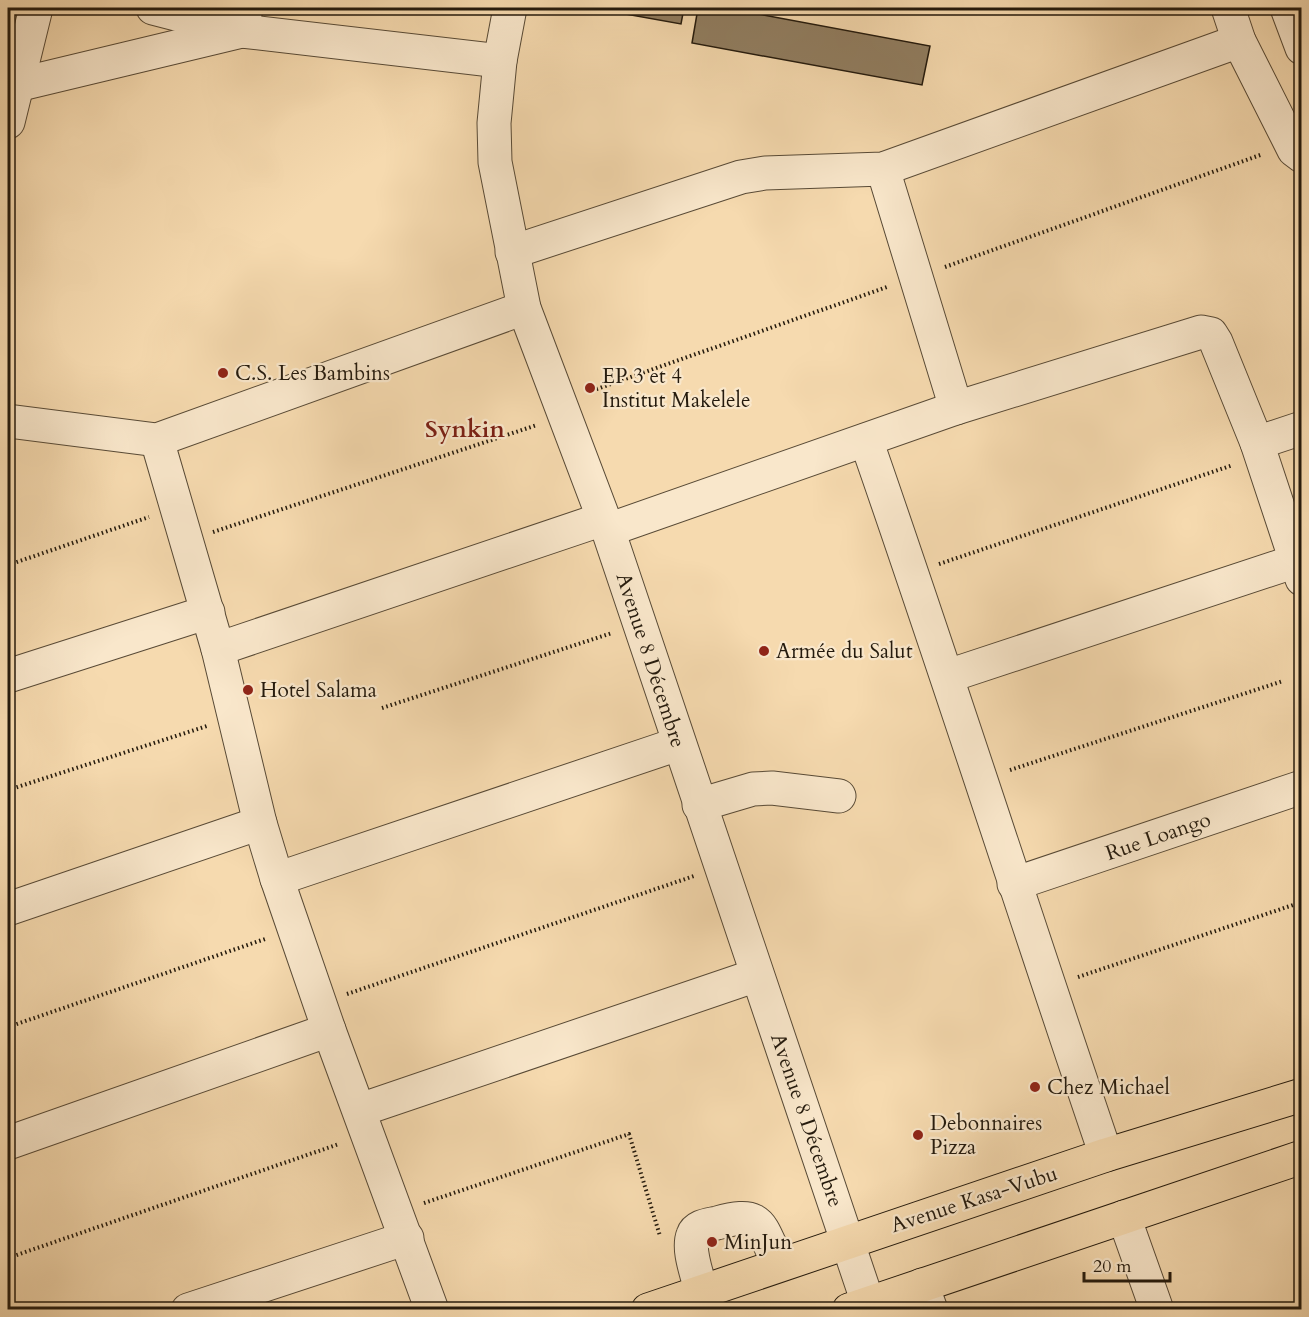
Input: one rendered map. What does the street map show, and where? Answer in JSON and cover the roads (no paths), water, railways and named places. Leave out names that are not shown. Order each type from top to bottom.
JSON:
[{"type":"main road","name":"Avenue Kasa-Vubu","points":[[648,1310],[848,1240],[1106,1155],[1302,1095]]},
{"type":"main road","points":[[858,1306],[927,1297],[1124,1216],[1302,1156]]},
{"type":"street","points":[[8,122],[36,8]]},
{"type":"street","points":[[153,8],[244,19],[500,61]]},
{"type":"street","name":"Avenue 8 Décembre","points":[[510,8],[500,61],[494,123],[495,162],[524,308],[606,525],[678,744],[848,1240],[858,1306]]},
{"type":"street","points":[[1227,8],[1239,41],[1294,150],[1302,156]]},
{"type":"street","points":[[1287,8],[1302,48]]},
{"type":"street","points":[[17,84],[244,19]]},
{"type":"street","points":[[512,252],[741,177],[765,173],[883,170],[1239,41]]},
{"type":"street","points":[[883,170],[956,408]]},
{"type":"street","points":[[8,421],[157,440],[524,308]]},
{"type":"street","points":[[218,649],[606,525],[866,440],[956,408],[1201,332],[1211,334],[1259,449],[1299,570],[948,676]]},
{"type":"street","points":[[1259,449],[1302,428]]},
{"type":"street","points":[[157,440],[218,649],[260,823],[325,1016],[432,1310]]},
{"type":"street","points":[[866,440],[948,676],[1014,884],[1106,1155]]},
{"type":"street","points":[[8,676],[208,612]]},
{"type":"street","points":[[278,879],[678,744]]},
{"type":"street","name":"Rue Loango","points":[[1014,884],[1302,787]]},
{"type":"street","points":[[699,805],[753,789],[772,788],[839,796]]},
{"type":"street","points":[[8,909],[260,823]]},
{"type":"street","points":[[365,1122],[757,975]]},
{"type":"street","points":[[8,1143],[325,1016]]},
{"type":"street","points":[[701,1291],[692,1246],[692,1236],[698,1228],[741,1216],[751,1217],[758,1223],[779,1264]]},
{"type":"street","points":[[1124,1216],[1157,1310]]},
{"type":"street","points":[[188,1310],[402,1225]]},
{"type":"place","name":"C.S. Les Bambins","points":[[223,373]]},
{"type":"place","name":"EP 3 et 4 Institut Makelele","points":[[590,388]]},
{"type":"place","name":"Armée du Salut","points":[[764,651]]},
{"type":"place","name":"Hotel Salama","points":[[248,690]]},
{"type":"place","name":"Chez Michael","points":[[1035,1087]]},
{"type":"place","name":"Debonnaires Pizza","points":[[918,1135]]},
{"type":"place","name":"MinJun","points":[[712,1242]]},
{"type":"district","name":"Synkin","points":[[465,429]]}]
